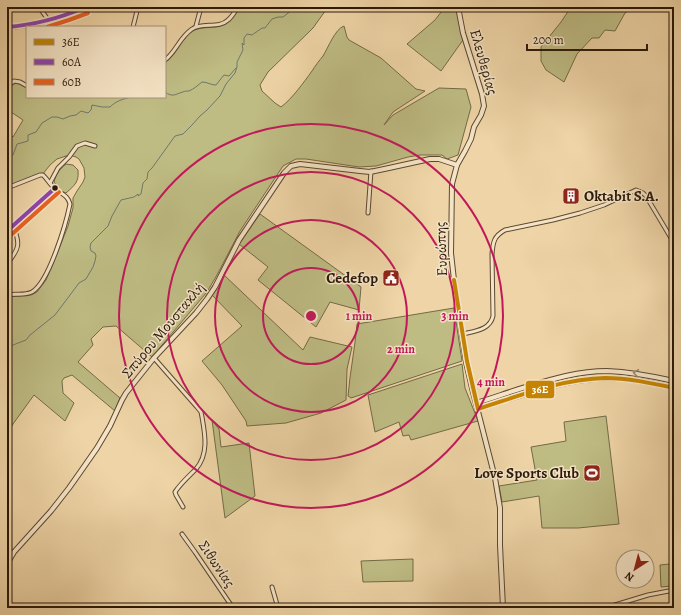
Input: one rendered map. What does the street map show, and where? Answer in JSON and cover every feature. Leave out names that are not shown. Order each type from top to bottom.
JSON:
[{"type":"street","points":[[39,7],[49,21]]},
{"type":"street","points":[[7,27],[30,25],[58,19],[86,7]]},
{"type":"street","points":[[133,26],[138,7]]},
{"type":"street","points":[[166,59],[170,56],[183,37],[196,26],[224,23],[238,7]]},
{"type":"street","name":"Ελευθερίας","points":[[457,165],[471,139],[474,127],[484,106],[482,94],[463,34],[458,7]]},
{"type":"street","points":[[196,26],[199,9],[203,8]]},
{"type":"street","points":[[58,19],[60,26]]},
{"type":"street","points":[[7,88],[14,81],[26,85]]},
{"type":"street","points":[[50,183],[58,168],[77,146],[85,143],[95,146]]},
{"type":"street","name":"Σπύρου Μουστακλή","points":[[7,564],[14,552],[51,511],[81,471],[110,426],[126,393],[154,358],[207,299],[215,287],[239,240],[284,173],[291,166],[300,164],[371,171],[430,159],[439,159],[457,165]]},
{"type":"street","name":"Ευρώπης","points":[[457,165],[452,184],[451,254],[466,362],[495,478],[500,508],[503,608]]},
{"type":"street","points":[[368,213],[371,171]]},
{"type":"street","points":[[7,188],[40,175],[44,175],[55,188],[70,200],[61,239],[43,279],[37,288],[31,292],[7,295]]},
{"type":"street","points":[[7,231],[55,188]]},
{"type":"street","points":[[462,334],[485,328],[492,320],[492,244],[494,238],[505,230],[580,213],[604,205],[636,190],[646,196],[674,243]]},
{"type":"street","points":[[7,264],[16,252],[18,246],[17,235],[13,226]]},
{"type":"street","points":[[154,358],[199,410],[202,417],[205,446],[204,456],[198,466],[175,493],[183,507]]},
{"type":"street","points":[[476,403],[552,379],[590,372],[627,372],[674,381]]},
{"type":"street","points":[[478,409],[557,385],[585,380],[622,379],[674,388]]},
{"type":"street","name":"Σιθωνίας","points":[[182,534],[233,608]]},
{"type":"street","points":[[272,587],[278,608]]},
{"type":"street","points":[[605,608],[674,590]]},
{"type":"street","points":[[620,608],[622,604]]},
{"type":"shaded area","points":[[239,7],[328,7],[313,28],[268,72],[260,85],[262,91],[281,107],[302,85],[323,56],[335,35],[344,26],[349,40],[381,58],[416,89],[425,91],[393,112],[384,125],[393,115],[439,88],[466,89],[471,107],[458,155],[447,159],[442,155],[420,155],[376,166],[359,167],[306,159],[296,159],[283,166],[240,231],[207,292],[152,357],[116,326],[103,327],[91,339],[93,345],[78,362],[120,398],[115,411],[72,375],[64,378],[62,381],[63,393],[74,403],[65,421],[34,395],[7,434],[7,297],[31,295],[37,292],[46,280],[68,226],[73,208],[73,198],[85,177],[84,168],[79,159],[69,155],[57,159],[42,175],[7,187],[7,133],[13,137],[23,120],[8,110],[9,90],[11,85],[19,84],[26,87],[26,98],[166,98],[166,60],[184,38],[192,31],[220,26],[225,24]]},
{"type":"shaded area","points":[[445,7],[457,7],[463,40],[441,71],[407,44],[435,20]]},
{"type":"shaded area","points":[[571,7],[646,7],[641,10],[632,8],[625,13],[615,31],[605,30],[599,38],[592,38],[577,54],[564,82],[546,70],[541,61],[541,47]]},
{"type":"shaded area","points":[[66,164],[73,165],[78,170],[78,178],[72,188],[66,193],[61,191],[54,182],[58,172]]},
{"type":"shaded area","points":[[260,214],[361,287],[359,310],[330,302],[316,327],[258,280],[268,267],[239,244]]},
{"type":"shaded area","points":[[224,275],[303,350],[310,337],[352,347],[347,369],[346,400],[321,413],[286,423],[247,426],[246,421],[222,385],[202,361],[242,326],[212,295]]},
{"type":"shaded area","points":[[454,308],[462,361],[351,398],[348,396],[357,324]]},
{"type":"shaded area","points":[[462,364],[465,388],[478,421],[411,440],[409,435],[403,436],[399,422],[375,432],[368,395]]},
{"type":"shaded area","name":"Love Sports Club","points":[[606,416],[619,524],[578,528],[542,528],[539,496],[502,502],[499,486],[537,480],[531,447],[566,441],[564,422]]},
{"type":"shaded area","points":[[212,420],[219,429],[221,447],[249,443],[255,496],[225,518]]},
{"type":"shaded area","points":[[413,559],[413,581],[363,582],[361,561]]},
{"type":"shaded area","points":[[670,564],[672,586],[661,587],[660,565]]},
{"type":"waterway","points":[[7,349],[26,340],[55,315],[79,283],[86,279],[93,267],[96,256],[95,253],[91,251],[91,243],[108,226],[121,200],[141,194],[143,183],[147,179],[148,172],[175,136],[183,134],[220,96],[226,84],[235,73],[237,62],[243,50],[242,43],[244,45],[244,38],[247,34],[252,35],[262,28],[265,28],[272,19],[283,17],[296,7]]},
{"type":"waterway","points":[[166,93],[172,95],[189,91],[202,82],[216,85],[224,75],[229,76],[236,68]]},
{"type":"waterway","points":[[7,157],[13,155],[17,144],[28,141],[28,135],[36,132],[42,123],[52,117],[63,119],[76,115],[81,111],[88,113],[91,110],[92,105],[110,107],[122,99],[126,98]]},
{"type":"transit line","name":"60Α","points":[[7,27],[28,25],[86,7]]},
{"type":"transit line","name":"60Β","points":[[50,26],[88,13]]},
{"type":"transit line","name":"60Α","points":[[7,231],[55,188]]},
{"type":"transit line","name":"60Β","points":[[11,235],[59,192]]},
{"type":"transit line","name":"36Ε","points":[[454,280],[467,361],[478,409],[540,389],[572,381],[589,379],[622,379],[674,388]]},
{"type":"place","name":"Oktabit S.A.","points":[[571,196]]},
{"type":"place","name":"Cedefop","points":[[391,278]]},
{"type":"place","name":"Love Sports Club","points":[[592,473]]}]
